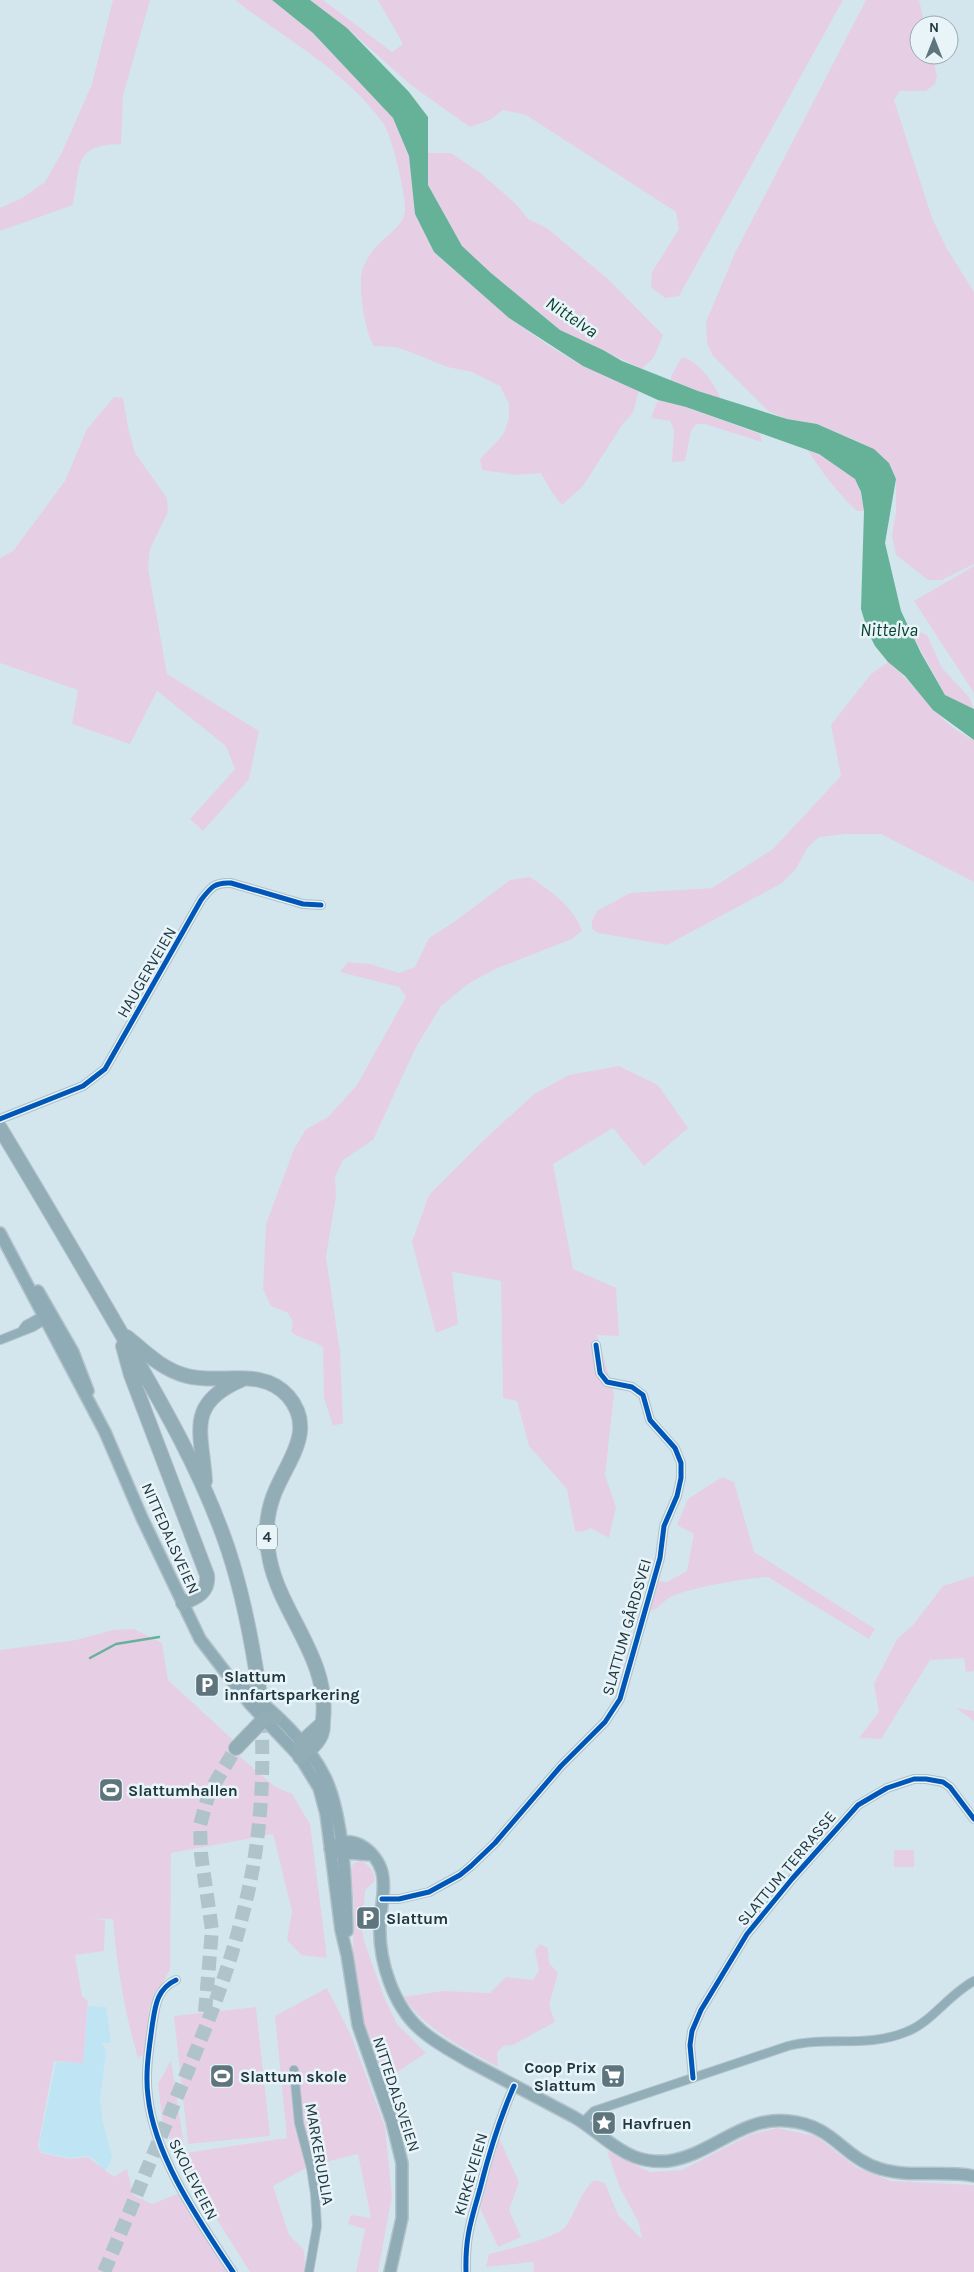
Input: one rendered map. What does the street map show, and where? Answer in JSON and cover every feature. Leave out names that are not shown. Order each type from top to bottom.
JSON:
[{"type":"highway","name":"4","points":[[0,1128],[175,1428],[205,1490],[238,1580],[251,1638],[259,1688]]},
{"type":"highway","name":"4","points":[[119,1330],[159,1364],[180,1374],[204,1379],[247,1378],[265,1381],[280,1388],[292,1402],[299,1418],[299,1443],[273,1497],[268,1518],[267,1540],[270,1563],[277,1584],[317,1669],[323,1699],[323,1722],[303,1750]]},
{"type":"highway","name":"4","points":[[119,1330],[131,1374],[207,1575],[207,1585],[203,1592],[183,1603]]},
{"type":"highway","name":"4","points":[[205,1490],[199,1440],[203,1414],[209,1402],[221,1390],[247,1378]]},
{"type":"highway","points":[[236,1748],[270,1718]]},
{"type":"main road","name":"NITTEDALSVEIEN","points":[[0,1233],[21,1275],[46,1316],[92,1406],[204,1647],[231,1678],[303,1750],[322,1772],[332,1794],[341,1848],[347,1956]]},
{"type":"main road","name":"NITTEDALSVEIEN","points":[[303,1750],[319,1788],[326,1814],[341,1930],[358,2025],[392,2122],[402,2163],[402,2218],[390,2272]]},
{"type":"main road","points":[[330,1849],[341,1848],[372,1855],[382,1872],[380,1933],[382,1955],[394,1990],[406,2014],[429,2037],[514,2086],[583,2122],[628,2153],[647,2160],[661,2162],[690,2155],[757,2122],[788,2120],[810,2125],[824,2131],[859,2159],[880,2169],[906,2173],[974,2176]]},
{"type":"street","name":"HAUGERVEIEN","points":[[0,1119],[83,1086],[105,1069],[201,900],[212,885],[220,882],[232,883],[303,904],[321,905]]},
{"type":"street","points":[[0,1340],[46,1316]]},
{"type":"street","name":"SLATTUM GÅRDSVEI","points":[[382,1899],[399,1899],[429,1892],[460,1875],[471,1866],[495,1843],[561,1766],[605,1722],[620,1699],[660,1558],[664,1526],[677,1496],[681,1478],[681,1463],[675,1448],[650,1420],[643,1395],[632,1387],[607,1382],[600,1373],[596,1345]]},
{"type":"street","name":"SLATTUM TERRASSE","points":[[693,2078],[690,2045],[692,2031],[701,2010],[747,1934],[792,1879],[858,1805],[887,1788],[914,1779],[926,1778],[943,1782],[950,1787],[974,1819]]},
{"type":"street","name":"SKOLEVEIEN","points":[[176,1980],[162,1989],[156,2006],[147,2081],[150,2106],[165,2155],[209,2236],[233,2272]]},
{"type":"street","points":[[583,2122],[594,2111],[798,2043],[814,2041],[876,2041],[908,2032],[952,1994],[974,1981]]},
{"type":"street","name":"MARKERUDLIA","points":[[294,2070],[299,2123],[311,2168],[315,2194],[317,2226],[309,2272]]},
{"type":"street","name":"KIRKEVEIEN","points":[[466,2272],[465,2246],[470,2220],[496,2127],[514,2086]]},
{"type":"shaded area","points":[[113,0],[150,0],[123,96],[121,144],[105,145],[94,148],[87,153],[79,168],[73,205],[0,231],[0,208],[22,198],[45,182],[62,152],[92,84]]},
{"type":"shaded area","points":[[235,0],[272,0],[313,33],[393,118],[409,156],[415,214],[434,252],[509,318],[548,345],[583,366],[639,390],[633,413],[622,425],[583,486],[562,505],[551,491],[541,473],[516,475],[482,470],[480,459],[503,435],[509,419],[509,404],[500,386],[472,372],[447,367],[396,347],[374,346],[363,310],[361,279],[363,269],[374,249],[401,222],[405,211],[398,166],[387,130],[368,104],[333,71]]},
{"type":"shaded area","points":[[310,0],[323,0],[392,52],[403,44],[378,0],[843,0],[679,296],[665,298],[651,287],[652,272],[679,229],[676,212],[526,115],[503,110],[490,120],[470,127],[412,86],[347,28]]},
{"type":"shaded area","points":[[866,0],[919,0],[923,15],[909,15],[909,65],[934,65],[937,76],[935,84],[926,91],[900,91],[894,100],[932,218],[947,249],[974,292],[974,564],[942,580],[928,580],[896,555],[892,536],[896,512],[896,479],[889,463],[874,449],[848,437],[817,424],[787,419],[768,411],[713,356],[707,343],[706,322],[735,253]]},
{"type":"shaded area","points":[[428,153],[451,153],[479,172],[515,203],[528,219],[547,228],[608,279],[663,335],[654,357],[642,369],[560,330],[491,273],[462,246],[428,185]]},
{"type":"shaded area","points":[[682,357],[694,363],[705,373],[721,399],[671,381],[671,376]]},
{"type":"shaded area","points":[[114,397],[123,398],[135,453],[167,498],[168,512],[150,549],[148,568],[167,674],[259,731],[249,779],[203,831],[190,819],[235,769],[226,746],[157,691],[130,744],[72,724],[78,690],[0,663],[0,558],[13,551],[65,481],[87,429]]},
{"type":"shaded area","points":[[658,400],[686,407],[760,434],[762,442],[705,424],[696,424],[691,431],[685,461],[672,462],[674,430],[670,421],[651,418]]},
{"type":"shaded area","points":[[807,449],[834,462],[852,476],[859,488],[864,511],[857,511],[843,497]]},
{"type":"shaded area","points":[[974,566],[974,693],[914,601]]},
{"type":"shaded area","points":[[920,632],[927,635],[942,668],[969,697],[974,709],[945,695],[913,636]]},
{"type":"shaded area","points":[[888,662],[939,715],[961,733],[974,740],[974,882],[881,834],[847,834],[819,837],[808,847],[796,869],[782,883],[667,945],[598,933],[592,929],[592,921],[597,911],[630,893],[712,888],[773,849],[841,776],[831,725],[871,674]]},
{"type":"shaded area","points":[[530,877],[554,894],[568,907],[582,931],[572,939],[495,969],[468,984],[441,1006],[416,1047],[373,1140],[343,1160],[335,1177],[336,1196],[326,1257],[340,1351],[343,1423],[333,1426],[324,1398],[323,1347],[291,1332],[293,1322],[288,1313],[271,1306],[263,1289],[266,1224],[294,1149],[306,1129],[328,1117],[357,1085],[406,997],[399,987],[340,972],[348,962],[370,964],[399,973],[415,967],[429,938],[454,922],[510,880]]},
{"type":"shaded area","points":[[619,1066],[658,1085],[688,1128],[644,1166],[613,1128],[553,1164],[573,1269],[616,1288],[619,1336],[597,1335],[614,1394],[605,1475],[616,1507],[609,1538],[591,1528],[583,1532],[575,1531],[567,1489],[529,1446],[517,1401],[503,1398],[501,1281],[452,1272],[458,1324],[436,1333],[412,1242],[429,1195],[484,1140],[534,1094],[569,1075]]},
{"type":"shaded area","points":[[722,1477],[734,1482],[754,1552],[875,1629],[869,1639],[768,1577],[732,1581],[677,1594],[650,1611],[658,1581],[667,1582],[687,1571],[694,1534],[677,1525],[688,1499]]},
{"type":"shaded area","points":[[974,1576],[974,1671],[966,1672],[964,1658],[930,1660],[881,1739],[859,1738],[879,1712],[874,1684],[897,1639],[913,1625],[943,1586]]},
{"type":"shaded area","points":[[134,1629],[162,1643],[168,1680],[232,1739],[231,1749],[274,1786],[292,1794],[310,1824],[327,1958],[301,1955],[287,1940],[292,1911],[273,1834],[171,1853],[170,1970],[149,2008],[148,2051],[138,2058],[122,1989],[113,1919],[88,1918],[105,1920],[104,1951],[75,1955],[82,1996],[88,2001],[83,2063],[54,2061],[38,2146],[41,2153],[70,2159],[88,2157],[114,2177],[127,2169],[133,2195],[152,2204],[178,2194],[231,2272],[0,2272],[0,1650],[76,1640],[113,1630]]},
{"type":"shaded area","points":[[956,1708],[974,1711],[974,1721]]},
{"type":"shaded area","points":[[894,1850],[914,1850],[914,1867],[894,1867]]},
{"type":"shaded area","points":[[361,1860],[371,1869],[375,1881],[365,1890],[362,1929],[364,1941],[384,1997],[397,2024],[426,2053],[382,2082],[359,2006],[353,1949],[354,1906],[351,1869],[353,1864]]},
{"type":"shaded area","points":[[540,1944],[548,1948],[549,1963],[558,1973],[549,2005],[555,2022],[513,2045],[503,2046],[497,2053],[498,2067],[458,2045],[434,2029],[423,2020],[403,1997],[443,1991],[490,1993],[506,1977],[533,1980],[539,1970],[535,1951]]},
{"type":"shaded area","points":[[327,1988],[351,2035],[385,2127],[392,2196],[378,2272],[356,2272],[365,2229],[348,2224],[351,2215],[371,2218],[358,2154],[310,2166],[273,2186],[289,2235],[304,2250],[306,2272],[250,2272],[189,2175],[163,2126],[158,2084],[171,2060],[185,2153],[287,2138],[275,2016]]},
{"type":"shaded area","points":[[88,2006],[106,2007],[111,2043],[102,2043],[106,2052],[100,2099],[103,2123],[112,2156],[109,2165],[102,2173],[98,2163],[89,2156],[70,2158],[41,2152],[39,2145],[56,2062],[83,2063]]},
{"type":"shaded area","name":"Slattum skole","points":[[256,2007],[270,2136],[188,2144],[174,2016]]},
{"type":"shaded area","points":[[777,2128],[816,2136],[856,2167],[891,2181],[974,2185],[974,2272],[534,2272],[533,2262],[486,2267],[489,2254],[553,2235],[566,2226],[582,2196],[594,2180],[605,2183],[618,2215],[642,2239],[639,2223],[620,2188],[607,2151],[650,2172],[682,2170],[749,2135]]},
{"type":"shaded area","points":[[499,2138],[519,2182],[509,2210],[521,2237],[498,2247],[480,2208]]},
{"type":"water","name":"Nittelva","points":[[272,0],[310,0],[347,28],[409,92],[428,117],[428,185],[462,246],[491,273],[560,330],[622,361],[698,391],[787,419],[817,424],[874,449],[889,463],[896,479],[885,543],[901,611],[921,653],[945,695],[974,709],[974,740],[933,710],[905,676],[888,662],[875,646],[868,632],[861,609],[864,511],[861,492],[855,479],[819,454],[686,407],[658,400],[583,366],[509,318],[434,252],[415,214],[409,156],[393,118],[313,33]]},
{"type":"waterway","points":[[90,1658],[116,1644],[159,1637]]},
{"type":"tunnel","points":[[104,2272],[206,2027],[237,1936],[254,1864],[260,1814],[262,1789],[261,1714]]},
{"type":"tunnel","points":[[205,2012],[212,1930],[201,1854],[200,1825],[209,1793],[236,1748]]},
{"type":"cycle path","points":[[0,1119],[83,1086],[105,1069],[201,900],[214,886],[221,883],[231,883],[303,904],[321,905]]},
{"type":"cycle path","points":[[382,1899],[399,1899],[429,1892],[460,1875],[471,1866],[495,1843],[561,1766],[605,1722],[620,1699],[660,1558],[664,1526],[677,1496],[681,1478],[681,1463],[675,1448],[650,1420],[643,1395],[632,1387],[607,1382],[600,1373],[596,1345]]},
{"type":"cycle path","points":[[693,2078],[690,2045],[692,2031],[701,2010],[747,1934],[792,1879],[858,1805],[887,1788],[914,1779],[926,1779],[943,1782],[950,1787],[974,1819]]},
{"type":"cycle path","points":[[176,1980],[164,1988],[154,2013],[147,2079],[152,2119],[159,2142],[180,2188],[233,2272]]},
{"type":"cycle path","points":[[466,2272],[466,2249],[471,2220],[495,2137],[514,2086]]},
{"type":"place","name":"Slattum innfartsparkering","points":[[207,1685]]},
{"type":"place","name":"Slattumhallen","points":[[111,1790]]},
{"type":"place","name":"Slattum","points":[[368,1918]]},
{"type":"place","name":"Slattum skole","points":[[222,2076]]},
{"type":"place","name":"Coop Prix Slattum","points":[[613,2076]]},
{"type":"place","name":"Havfruen","points":[[604,2123]]}]
